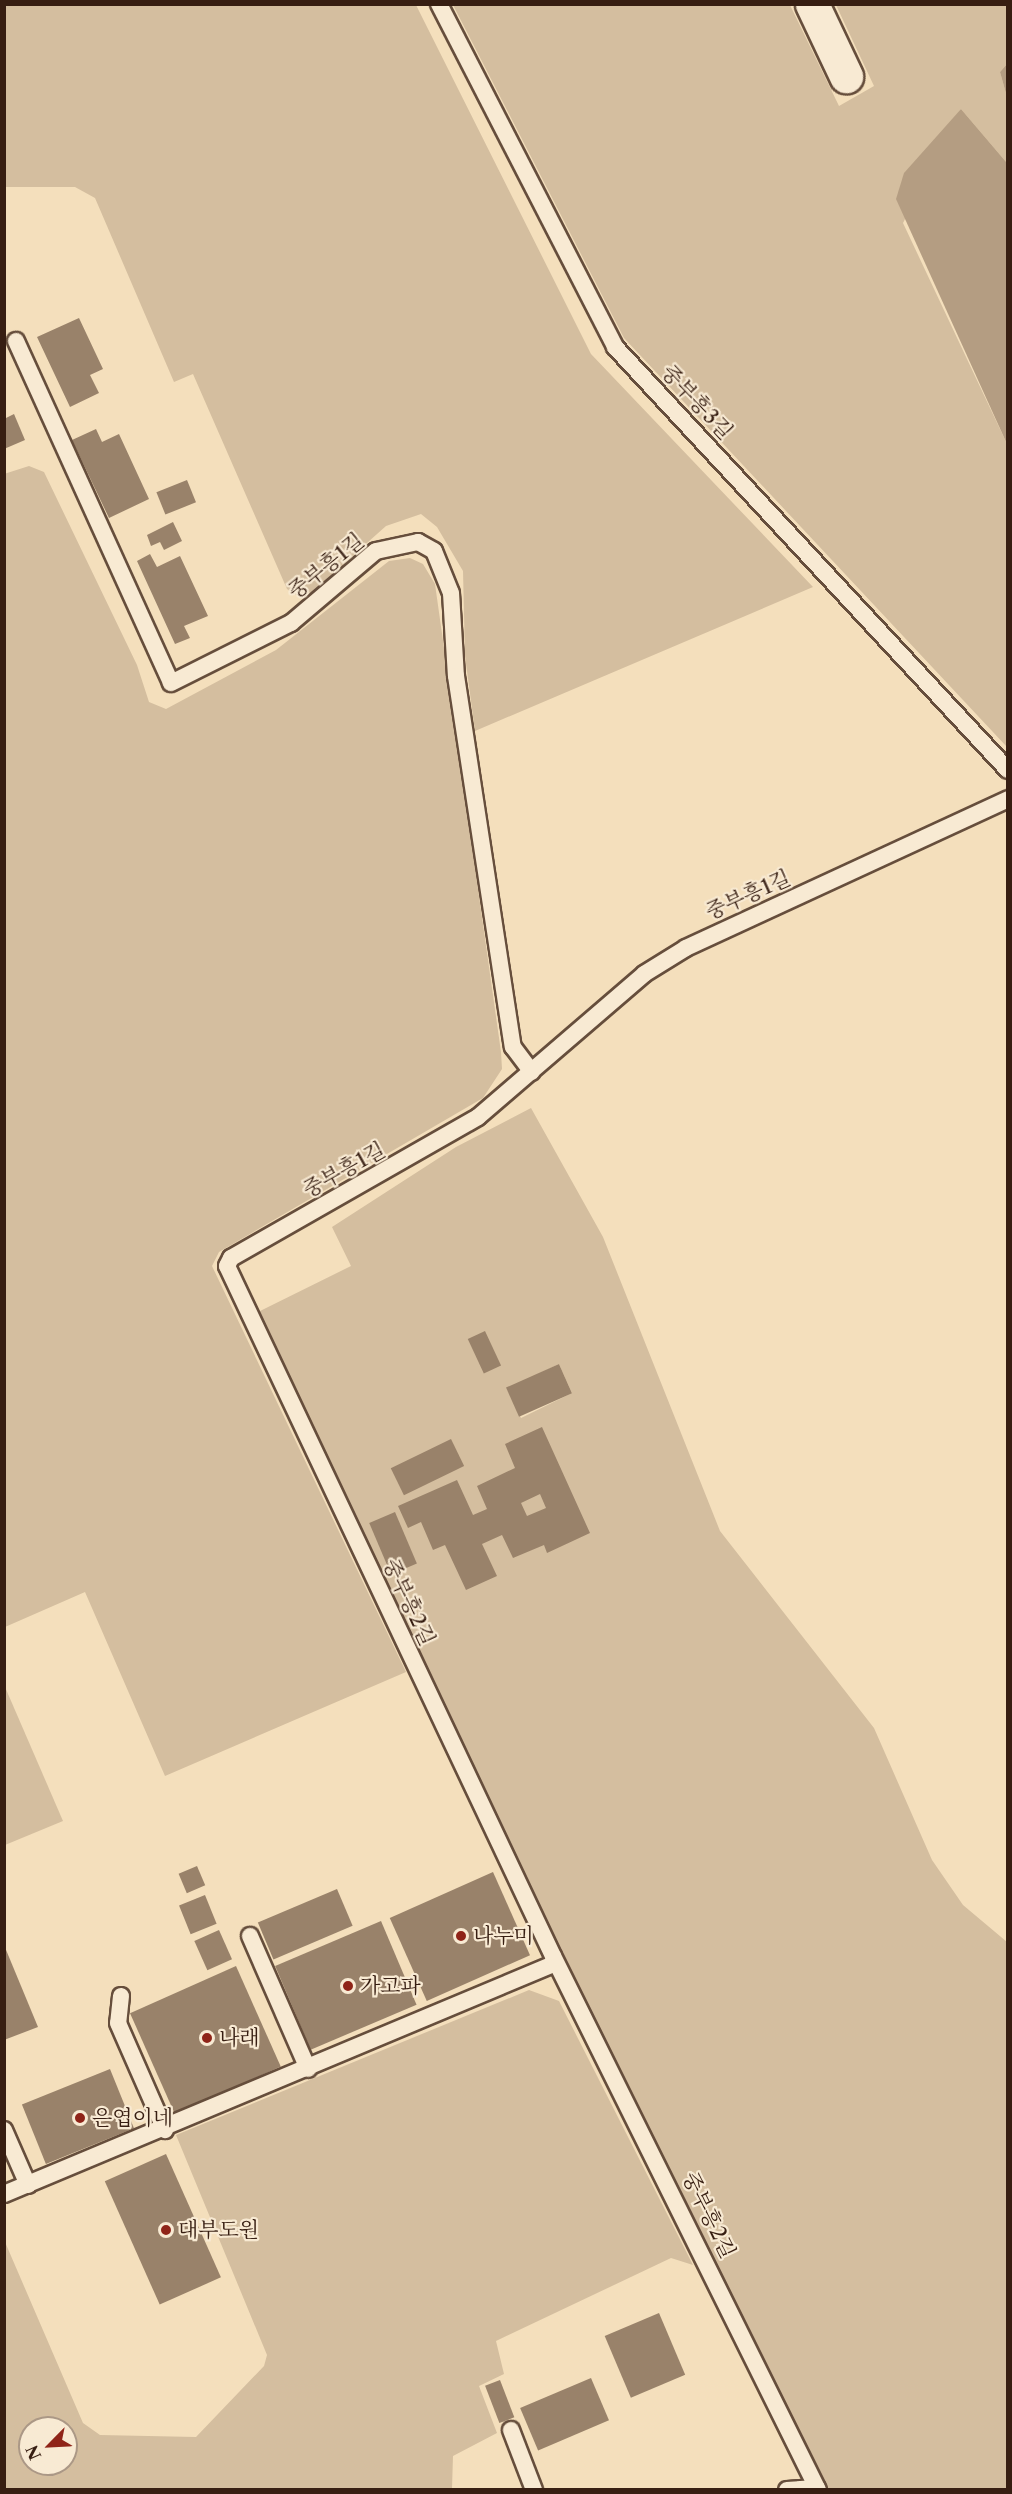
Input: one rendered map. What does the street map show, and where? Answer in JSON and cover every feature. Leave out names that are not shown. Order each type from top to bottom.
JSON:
[{"type":"street","points":[[812,4],[846,76]]},
{"type":"lane","name":"중부흥3길","points":[[439,4],[615,347],[1008,770]]},
{"type":"lane","name":"중부흥1길","points":[[16,341],[171,683],[291,623],[376,551],[418,542],[434,551],[451,593],[456,676],[513,1047],[532,1072]]},
{"type":"lane","name":"중부흥1길","points":[[231,1258],[440,1142],[532,1072],[644,975],[686,948],[1008,799]]},
{"type":"lane","name":"중부흥2길","points":[[231,1258],[228,1266],[232,1277],[556,1964],[818,2489],[787,2490]]},
{"type":"lane","points":[[250,1935],[308,2069]]},
{"type":"lane","points":[[4,2194],[165,2130],[556,1964]]},
{"type":"lane","points":[[121,1996],[118,2023],[165,2130]]},
{"type":"lane","points":[[4,2130],[28,2185]]},
{"type":"lane","points":[[511,2430],[534,2490]]},
{"type":"shaded area","points":[[5,4],[416,5],[591,354],[813,587],[475,731],[465,656],[463,571],[437,527],[421,514],[386,526],[312,592],[298,596],[287,589],[193,374],[174,382],[95,198],[75,187],[5,187]]},
{"type":"shaded area","points":[[453,5],[790,5],[839,106],[874,86],[836,5],[1007,5],[1007,64],[1000,72],[1007,97],[1007,163],[961,109],[903,223],[1007,444],[1007,747],[624,338]]},
{"type":"shaded area","points":[[1007,64],[1007,97],[1000,72]]},
{"type":"shaded area","points":[[961,109],[1007,163],[1007,444],[896,199],[904,173]]},
{"type":"shaded area","points":[[29,466],[44,472],[137,665],[149,702],[166,709],[276,650],[389,561],[410,558],[423,564],[435,584],[501,1052],[502,1069],[483,1098],[219,1252],[212,1266],[406,1672],[165,1776],[85,1592],[5,1627],[4,474]]},
{"type":"shaded area","points":[[531,1108],[603,1237],[720,1531],[874,1728],[932,1860],[963,1905],[1007,1942],[1007,2489],[827,2489],[565,1962],[256,1313],[351,1266],[332,1227],[456,1147]],"holes":[[[559,1364],[572,1393],[521,1418],[507,1389]]]},
{"type":"shaded area","points":[[5,1687],[63,1821],[4,1845]]},
{"type":"shaded area","points":[[529,1990],[559,2001],[693,2265],[671,2258],[496,2341],[504,2374],[479,2386],[497,2433],[453,2456],[452,2489],[5,2489],[5,2242],[83,2423],[100,2435],[196,2437],[264,2366],[267,2355],[176,2135]]},
{"type":"building","points":[[79,318],[103,369],[90,375],[99,393],[70,407],[37,337]]},
{"type":"building","points":[[14,414],[25,440],[4,449],[4,419]]},
{"type":"building","points":[[96,429],[102,442],[119,434],[149,499],[109,518],[72,440]]},
{"type":"building","points":[[187,480],[196,502],[165,515],[156,492]]},
{"type":"building","points":[[173,522],[182,541],[164,550],[160,542],[151,546],[147,535]]},
{"type":"building","points":[[150,554],[157,567],[180,556],[208,616],[184,626],[190,638],[175,644],[137,561]]},
{"type":"building","points":[[485,1331],[501,1365],[484,1373],[468,1339]]},
{"type":"building","points":[[559,1364],[572,1393],[519,1417],[506,1388]]},
{"type":"building","points":[[542,1427],[590,1533],[547,1553],[544,1545],[513,1558],[502,1535],[482,1544],[497,1576],[466,1590],[445,1545],[433,1550],[421,1522],[408,1528],[398,1506],[457,1480],[473,1515],[487,1509],[477,1486],[515,1468],[505,1444]],"holes":[[[540,1494],[546,1508],[527,1516],[521,1503]]]},
{"type":"building","points":[[451,1439],[464,1466],[404,1495],[391,1468]]},
{"type":"building","points":[[395,1512],[417,1564],[391,1574],[369,1523]]},
{"type":"building","points":[[197,1866],[205,1885],[187,1893],[179,1874]]},
{"type":"building","points":[[493,1872],[530,1955],[427,2001],[390,1918]]},
{"type":"building","points":[[337,1889],[353,1926],[273,1959],[258,1923]]},
{"type":"building","points":[[205,1895],[217,1924],[191,1934],[179,1905]]},
{"type":"building","points":[[381,1921],[417,2005],[311,2050],[275,1966]]},
{"type":"building","points":[[219,1930],[232,1959],[207,1970],[194,1941]]},
{"type":"building","points":[[4,1945],[38,2027],[4,2040]]},
{"type":"building","points":[[236,1966],[281,2066],[175,2114],[130,2013]]},
{"type":"building","points":[[110,2069],[134,2128],[46,2164],[22,2105]]},
{"type":"building","points":[[166,2154],[221,2277],[160,2305],[105,2181]]},
{"type":"building","points":[[659,2313],[685,2375],[631,2398],[605,2336]]},
{"type":"building","points":[[591,2378],[609,2420],[538,2450],[520,2408]]},
{"type":"building","points":[[500,2380],[514,2417],[499,2423],[485,2386]]},
{"type":"place","name":"나누미","points":[[461,1936]]},
{"type":"place","name":"가고파","points":[[348,1986]]},
{"type":"place","name":"나래","points":[[207,2038]]},
{"type":"place","name":"은엽이네","points":[[80,2118]]},
{"type":"place","name":"대부도원","points":[[166,2230]]}]
